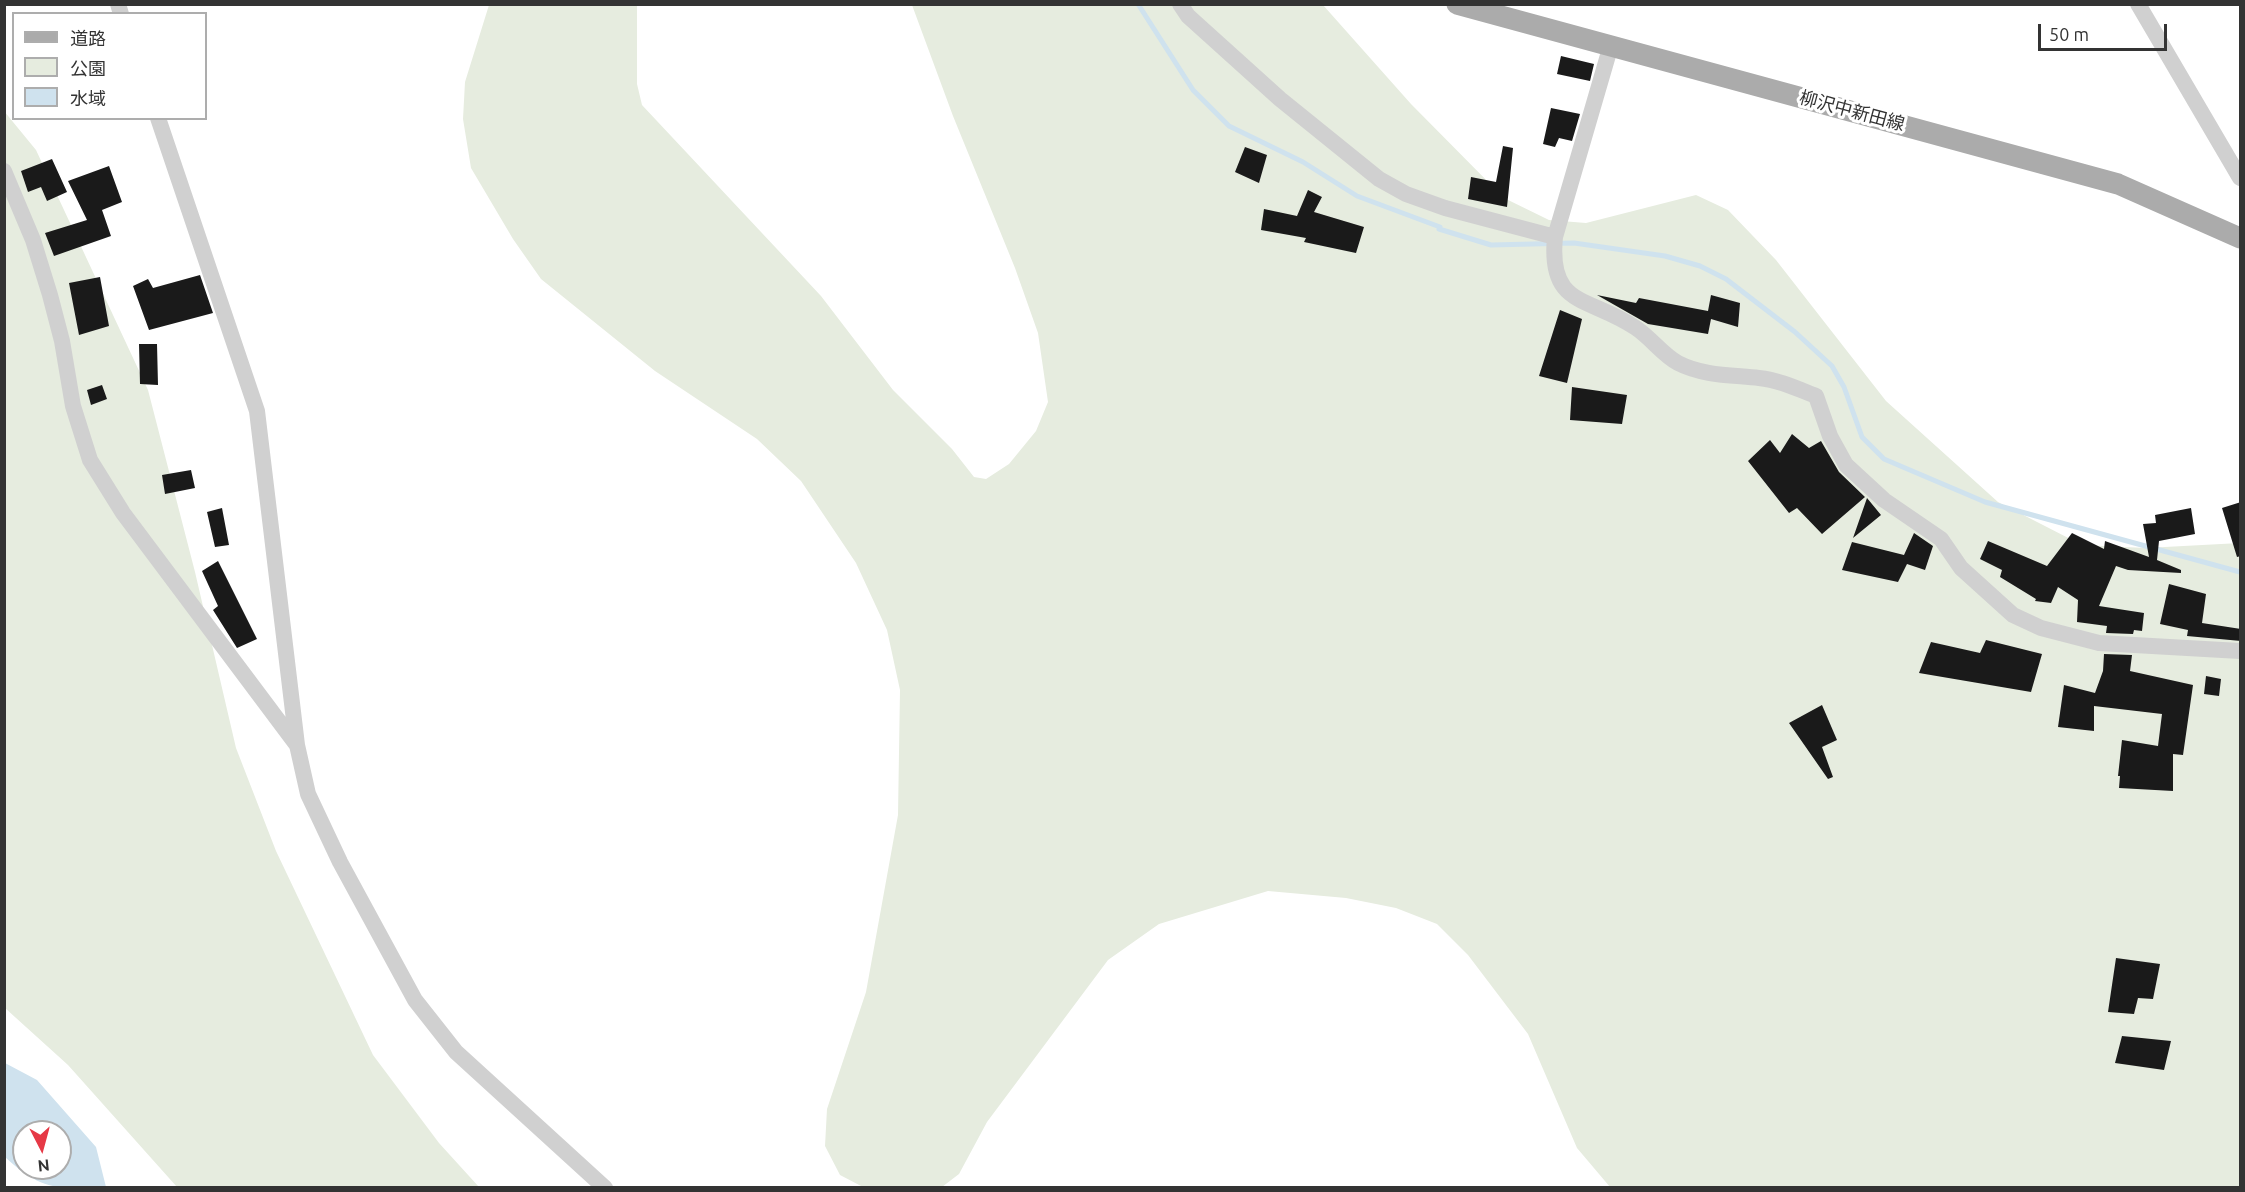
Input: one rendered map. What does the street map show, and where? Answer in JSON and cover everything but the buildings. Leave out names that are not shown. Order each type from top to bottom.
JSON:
[{"type":"main road","name":"柳沢中新田線","points":[[1457,4],[2118,184],[2240,232]]},
{"type":"street","points":[[1180,4],[1188,16],[1280,99],[1380,179],[1406,194],[1445,208],[1555,237]]},
{"type":"street","points":[[2138,4],[2241,178]]},
{"type":"street","points":[[1611,45],[1555,237],[1554,267],[1565,291],[1629,323],[1654,340],[1678,363],[1711,373],[1761,378],[1792,386],[1816,396],[1830,436],[1846,465],[1884,500],[1941,539],[1961,568],[2013,615],[2041,628],[2099,643],[2241,651]]},
{"type":"street","points":[[159,120],[257,411],[297,745],[308,794],[340,862],[415,1000],[456,1052],[605,1188]]},
{"type":"street","points":[[4,171],[33,240],[50,296],[62,341],[73,406],[90,460],[123,513],[297,745]]},
{"type":"green space","points":[[489,5],[637,5],[637,84],[642,105],[821,296],[893,390],[952,449],[974,477],[986,479],[1009,464],[1036,431],[1048,402],[1038,333],[1015,268],[953,116],[912,5],[1323,5],[1411,104],[1504,198],[1549,220],[1586,223],[1696,195],[1728,210],[1776,260],[1886,401],[1998,502],[2082,545],[2146,548],[2240,543],[2240,1187],[1610,1187],[1577,1148],[1528,1034],[1468,955],[1437,924],[1396,908],[1346,898],[1268,891],[1159,924],[1108,960],[987,1122],[959,1174],[942,1187],[863,1187],[840,1175],[825,1146],[827,1109],[866,992],[898,815],[900,690],[887,630],[856,563],[801,481],[757,439],[655,371],[541,279],[513,239],[471,168],[463,119],[465,82]]},
{"type":"green space","points":[[4,111],[36,150],[148,390],[195,572],[236,748],[276,851],[373,1055],[439,1143],[479,1187],[177,1187],[68,1065],[5,1008]]},
{"type":"water","points":[[5,1063],[37,1080],[96,1147],[106,1187],[51,1186],[36,1180],[72,1180],[72,1120],[12,1120],[12,1163],[5,1157]]},
{"type":"waterway","points":[[1138,4],[1193,90],[1229,126],[1303,162],[1357,196],[1440,227],[1439,229],[1491,245],[1574,243],[1665,256],[1700,266],[1726,279],[1795,332],[1832,366],[1844,387],[1862,437],[1884,459],[1985,502],[2240,572]]}]
